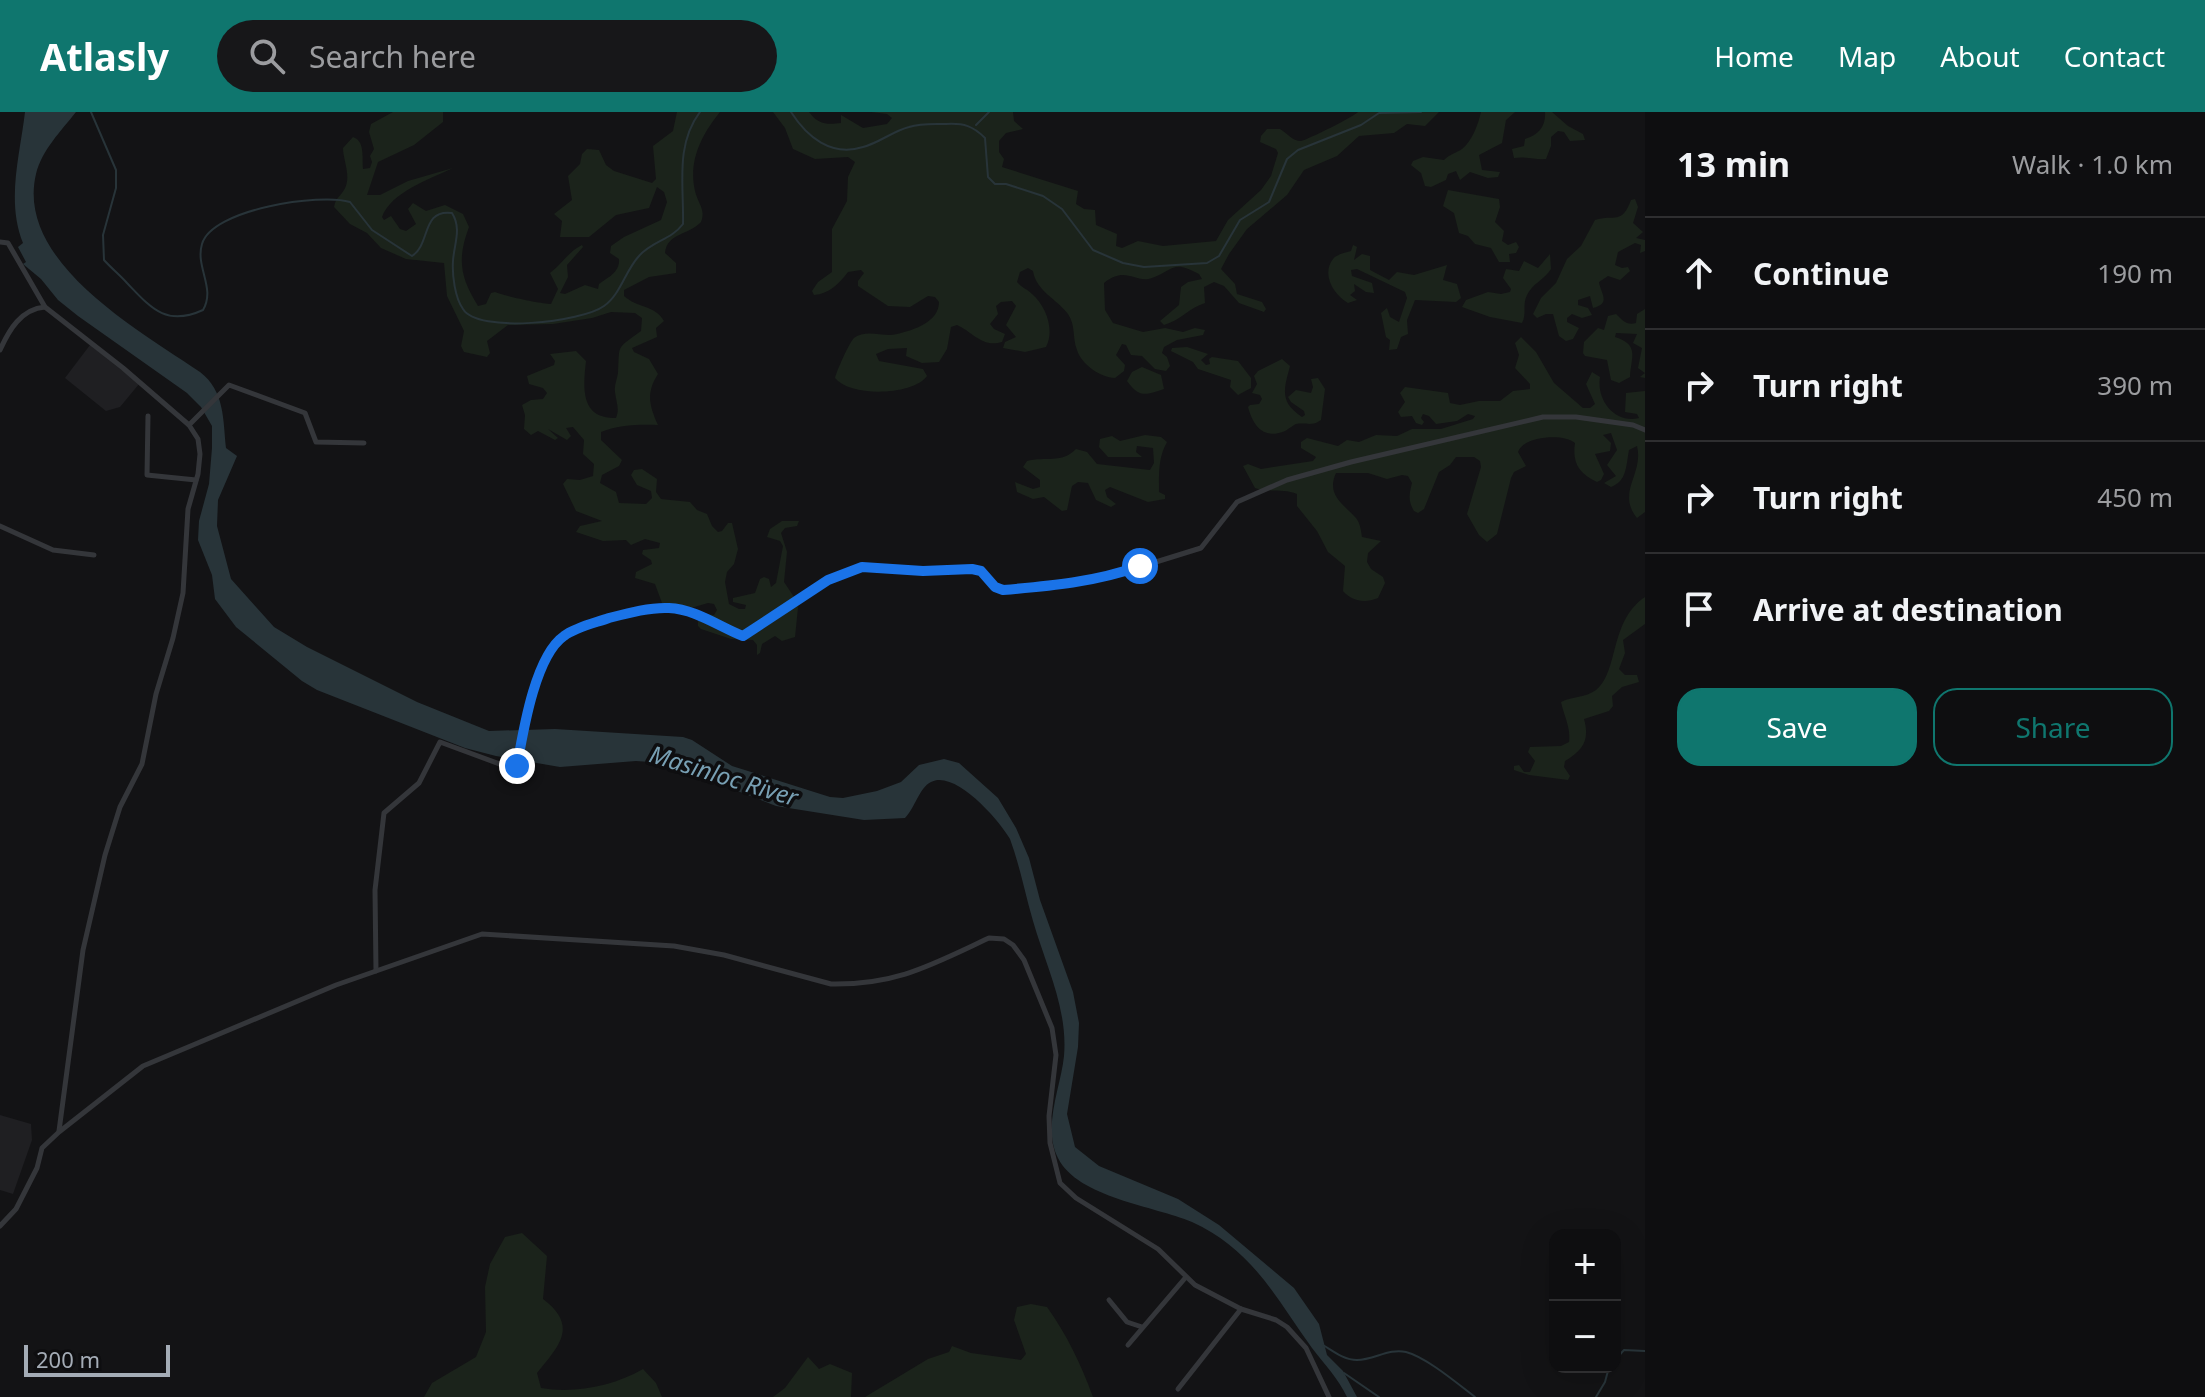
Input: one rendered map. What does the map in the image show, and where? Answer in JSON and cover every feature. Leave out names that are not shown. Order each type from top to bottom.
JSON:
[{"type":"street","points":[[0,242],[8,243],[45,307],[189,425],[198,439],[200,454],[188,509],[183,593],[173,638],[156,694],[142,764],[111,832],[83,950],[59,1132]]},
{"type":"street","points":[[0,350],[8,331],[17,321],[35,308],[45,307]]},
{"type":"street","points":[[189,425],[229,385],[305,413],[316,442],[364,443]]},
{"type":"street","points":[[148,416],[147,475],[196,480]]},
{"type":"street","points":[[376,971],[375,890],[384,813],[419,783],[440,742],[497,766],[516,770],[525,723],[542,665],[562,636],[625,614],[670,608],[701,616],[743,636],[828,580],[862,567],[923,571],[972,569],[981,571],[995,587],[1003,590],[1085,581],[1201,548],[1237,502],[1287,480],[1351,462],[1543,417],[1576,417],[1633,425],[1645,430]]},
{"type":"street","points":[[0,526],[53,550],[94,555]]},
{"type":"street","points":[[0,1226],[16,1209],[37,1168],[42,1148],[143,1066],[336,985],[482,934],[674,946],[724,955],[831,984],[863,983],[908,975],[989,938],[1004,939],[1024,960],[1052,1028],[1056,1055],[1050,1105],[1050,1143],[1060,1183],[1076,1198],[1158,1249],[1195,1285],[1241,1309],[1276,1320],[1296,1335],[1306,1348],[1329,1397]]},
{"type":"street","points":[[1128,1345],[1186,1277]]},
{"type":"street","points":[[1109,1300],[1127,1322],[1142,1327]]},
{"type":"street","points":[[1178,1389],[1241,1309]]},
{"type":"shaded area","points":[[393,112],[443,112],[443,122],[414,145],[378,162],[367,195],[380,195],[408,181],[453,168],[402,193],[382,217],[384,220],[391,216],[400,229],[406,231],[416,224],[408,209],[413,203],[426,211],[445,205],[463,214],[469,227],[462,268],[478,306],[486,304],[491,293],[495,292],[551,304],[558,289],[550,273],[582,245],[567,265],[568,277],[560,293],[565,294],[585,285],[598,289],[599,284],[618,267],[619,259],[610,253],[611,246],[661,220],[667,202],[664,192],[657,187],[649,208],[616,215],[589,237],[560,237],[562,221],[554,214],[572,200],[568,176],[580,164],[582,154],[587,149],[599,150],[606,165],[614,171],[652,183],[656,179],[653,146],[673,131],[677,112],[720,112],[702,139],[693,169],[695,191],[702,210],[701,222],[674,238],[665,253],[676,263],[676,273],[649,277],[624,290],[624,296],[656,312],[664,321],[656,328],[657,337],[632,348],[649,359],[658,374],[650,399],[658,425],[629,426],[601,432],[601,440],[622,460],[619,466],[602,475],[600,483],[616,492],[619,503],[646,504],[652,498],[651,491],[637,485],[631,475],[634,470],[642,469],[657,479],[656,492],[661,499],[690,502],[697,510],[707,514],[718,532],[732,523],[738,549],[725,582],[729,604],[739,609],[745,609],[746,605],[733,602],[733,598],[755,593],[760,579],[769,579],[771,587],[776,583],[783,546],[780,541],[767,537],[770,529],[782,521],[799,521],[797,526],[785,528],[781,533],[787,552],[784,582],[798,608],[795,637],[782,641],[775,636],[762,644],[757,655],[757,645],[753,640],[731,639],[701,629],[698,613],[714,615],[717,610],[714,604],[691,608],[662,603],[655,584],[635,578],[636,572],[652,564],[642,554],[643,550],[659,548],[660,543],[645,539],[631,545],[626,540],[603,541],[576,532],[580,526],[602,521],[576,511],[563,484],[567,479],[580,480],[593,476],[594,464],[583,454],[584,440],[573,427],[566,428],[571,436],[567,440],[548,429],[558,438],[555,440],[538,431],[531,435],[524,429],[522,405],[543,399],[547,393],[543,388],[529,384],[527,376],[554,365],[550,354],[576,351],[586,361],[584,381],[590,408],[604,417],[616,418],[615,387],[620,348],[641,331],[642,318],[635,313],[611,312],[553,324],[508,325],[487,341],[490,353],[487,357],[464,352],[461,346],[464,331],[447,296],[444,263],[406,259],[381,248],[334,207],[347,180],[343,148],[353,137],[357,139],[362,150],[363,169],[370,168],[370,156],[374,149],[369,132],[371,124]]},
{"type":"shaded area","points":[[773,112],[809,112],[819,121],[831,124],[841,123],[841,115],[863,128],[887,124],[892,118],[887,114],[871,112],[1013,112],[1014,121],[1023,129],[1006,133],[999,141],[999,152],[1004,159],[1002,167],[1078,191],[1076,204],[1095,210],[1096,225],[1117,234],[1116,246],[1122,248],[1138,241],[1163,246],[1216,241],[1228,220],[1261,190],[1271,176],[1278,153],[1260,142],[1267,129],[1280,129],[1301,141],[1358,112],[1439,112],[1425,126],[1407,124],[1394,133],[1359,136],[1337,156],[1304,170],[1287,195],[1247,229],[1221,269],[1235,284],[1237,294],[1262,302],[1266,309],[1264,312],[1239,303],[1224,286],[1214,282],[1204,287],[1205,303],[1164,325],[1160,321],[1179,305],[1181,287],[1202,279],[1199,274],[1179,267],[1152,278],[1118,275],[1104,283],[1105,310],[1113,323],[1143,332],[1165,328],[1183,332],[1195,328],[1205,330],[1203,335],[1177,340],[1164,347],[1162,353],[1170,366],[1166,371],[1155,369],[1142,356],[1131,355],[1126,345],[1122,344],[1116,355],[1125,365],[1124,371],[1115,378],[1092,369],[1079,355],[1068,314],[1042,289],[1033,271],[1028,268],[1020,272],[1017,282],[1037,299],[1045,312],[1050,333],[1046,347],[1025,352],[1003,348],[1005,342],[1016,337],[1006,325],[1016,306],[1012,301],[1001,302],[996,306],[998,314],[990,324],[1005,334],[1002,342],[983,341],[957,325],[951,327],[947,349],[939,362],[922,363],[906,356],[907,348],[888,349],[876,354],[879,361],[923,369],[927,376],[909,387],[882,392],[854,389],[835,378],[852,341],[859,335],[892,335],[918,327],[935,315],[939,302],[935,297],[928,296],[910,307],[888,306],[858,286],[864,273],[861,270],[848,272],[834,287],[814,295],[812,291],[818,282],[832,272],[832,229],[847,201],[848,177],[855,162],[848,157],[815,159],[793,149],[785,128]]},
{"type":"shaded area","points":[[1481,112],[1515,112],[1506,120],[1502,143],[1479,155],[1482,170],[1500,172],[1498,177],[1488,178],[1470,172],[1460,180],[1456,171],[1448,174],[1446,180],[1431,187],[1425,186],[1421,173],[1411,165],[1413,161],[1423,157],[1444,160],[1462,149],[1469,142]]},
{"type":"shaded area","points":[[1545,112],[1552,112],[1583,134],[1585,140],[1570,141],[1564,132],[1558,131],[1551,137],[1546,159],[1514,158],[1512,149],[1524,146],[1525,139],[1541,129]]},
{"type":"shaded area","points":[[1448,190],[1499,199],[1495,222],[1504,231],[1502,241],[1508,245],[1516,242],[1519,247],[1516,253],[1509,254],[1510,262],[1499,262],[1491,248],[1475,244],[1468,236],[1459,233],[1454,213],[1443,206]]},
{"type":"shaded area","points":[[1635,199],[1638,207],[1633,223],[1643,232],[1636,238],[1645,240],[1645,251],[1640,253],[1641,245],[1635,243],[1618,252],[1615,265],[1628,267],[1630,271],[1620,280],[1608,276],[1599,282],[1604,301],[1599,306],[1593,308],[1590,296],[1578,300],[1578,305],[1588,308],[1592,315],[1582,318],[1572,314],[1567,318],[1567,322],[1579,328],[1573,339],[1566,341],[1559,336],[1553,314],[1537,318],[1533,314],[1541,298],[1556,283],[1567,259],[1581,246],[1595,220],[1621,216],[1631,200]]},
{"type":"shaded area","points":[[1353,245],[1357,247],[1354,260],[1362,254],[1370,256],[1370,270],[1389,280],[1397,272],[1414,275],[1447,265],[1443,280],[1457,284],[1461,298],[1456,302],[1415,300],[1407,320],[1408,334],[1401,337],[1397,349],[1389,350],[1390,340],[1386,337],[1381,313],[1387,308],[1390,317],[1399,322],[1407,298],[1405,292],[1357,269],[1351,270],[1352,276],[1372,283],[1374,293],[1354,284],[1355,291],[1350,295],[1357,300],[1348,303],[1343,299],[1334,290],[1328,272],[1333,259],[1351,251]]},
{"type":"shaded area","points":[[1550,254],[1551,269],[1527,295],[1522,323],[1490,317],[1462,307],[1466,300],[1488,292],[1510,292],[1503,278],[1506,269],[1519,271],[1524,261],[1538,268]]},
{"type":"shaded area","points":[[1645,309],[1645,373],[1638,368],[1642,348],[1633,343],[1637,334],[1616,333],[1615,337],[1631,348],[1630,377],[1619,383],[1611,380],[1607,360],[1585,356],[1584,342],[1598,328],[1604,330],[1608,316],[1616,314],[1633,324],[1636,323],[1637,314]]},
{"type":"shaded area","points":[[1521,337],[1536,352],[1554,383],[1583,408],[1595,404],[1586,384],[1592,372],[1600,377],[1604,402],[1622,417],[1639,418],[1637,414],[1625,412],[1626,393],[1645,391],[1645,512],[1637,518],[1629,500],[1637,465],[1637,446],[1629,450],[1620,481],[1611,487],[1604,483],[1616,476],[1607,465],[1617,450],[1611,433],[1603,435],[1611,443],[1610,451],[1595,454],[1604,474],[1597,482],[1578,467],[1575,443],[1570,440],[1553,437],[1535,439],[1521,447],[1518,452],[1526,466],[1514,472],[1497,534],[1487,542],[1479,535],[1467,514],[1481,467],[1480,461],[1474,457],[1456,457],[1439,472],[1424,509],[1418,513],[1411,504],[1412,483],[1408,476],[1387,479],[1368,473],[1336,473],[1333,481],[1335,493],[1357,520],[1362,537],[1381,541],[1368,553],[1367,562],[1385,583],[1378,598],[1364,601],[1351,597],[1343,591],[1345,566],[1328,552],[1317,531],[1297,506],[1297,494],[1255,488],[1243,466],[1248,464],[1261,469],[1313,461],[1316,457],[1301,448],[1301,442],[1307,438],[1338,446],[1347,440],[1359,442],[1376,435],[1397,436],[1412,429],[1441,429],[1473,419],[1475,416],[1468,414],[1457,421],[1436,424],[1423,414],[1422,425],[1416,423],[1412,416],[1401,417],[1398,412],[1405,402],[1400,393],[1405,387],[1448,393],[1450,403],[1460,405],[1500,401],[1513,391],[1530,389],[1530,384],[1515,368],[1519,355],[1515,343]]},
{"type":"shaded area","points":[[90,345],[139,384],[120,407],[106,411],[65,378]]},
{"type":"shaded area","points":[[1187,347],[1208,354],[1201,360],[1206,365],[1210,364],[1212,357],[1238,361],[1251,378],[1251,388],[1238,395],[1230,387],[1231,380],[1198,369],[1193,362],[1171,351],[1172,348]]},
{"type":"shaded area","points":[[1282,359],[1290,366],[1285,388],[1287,400],[1302,417],[1304,411],[1288,397],[1296,390],[1311,393],[1311,379],[1318,378],[1325,389],[1321,420],[1312,424],[1296,424],[1285,431],[1271,434],[1260,430],[1248,407],[1259,404],[1262,399],[1260,395],[1252,393],[1257,384],[1254,376]]},
{"type":"shaded area","points":[[1142,367],[1161,375],[1164,389],[1142,394],[1131,386],[1127,381],[1132,372]]},
{"type":"shaded area","points":[[1145,435],[1161,437],[1167,442],[1159,472],[1159,492],[1165,495],[1165,499],[1148,502],[1110,487],[1105,490],[1107,497],[1116,504],[1111,507],[1096,500],[1088,483],[1078,482],[1072,486],[1067,510],[1062,511],[1044,497],[1033,499],[1017,492],[1015,482],[1033,489],[1040,487],[1040,480],[1023,467],[1027,461],[1059,458],[1076,449],[1087,452],[1097,464],[1150,470],[1154,463],[1153,448],[1137,446],[1136,452],[1142,457],[1108,457],[1099,447],[1100,439],[1112,436],[1120,441]]},
{"type":"shaded area","points":[[1645,597],[1645,624],[1623,640],[1625,653],[1619,669],[1625,675],[1637,675],[1639,682],[1622,687],[1612,696],[1613,706],[1609,711],[1584,719],[1584,744],[1565,761],[1564,767],[1570,776],[1568,780],[1529,775],[1514,770],[1514,766],[1519,765],[1524,772],[1530,772],[1535,761],[1528,752],[1530,747],[1561,746],[1569,742],[1561,702],[1592,693],[1603,682],[1625,619]]},
{"type":"shaded area","points":[[0,1115],[31,1124],[32,1140],[13,1194],[0,1190]]},
{"type":"shaded area","points":[[522,1233],[547,1256],[543,1299],[554,1309],[563,1327],[558,1345],[537,1373],[541,1388],[567,1390],[594,1387],[643,1369],[656,1383],[662,1397],[424,1397],[432,1383],[476,1357],[486,1332],[485,1287],[490,1264],[505,1237]]},
{"type":"shaded area","points":[[1031,1304],[1047,1307],[1073,1350],[1093,1397],[865,1397],[928,1359],[949,1352],[952,1346],[971,1353],[1021,1360],[1026,1354],[1014,1320],[1017,1307]]},
{"type":"shaded area","points":[[808,1357],[819,1369],[830,1364],[852,1373],[851,1397],[773,1397],[785,1388]]},
{"type":"water","name":"Masinloc River","points":[[25,112],[76,112],[47,149],[36,174],[35,206],[44,236],[63,265],[116,315],[200,372],[214,388],[223,417],[226,448],[237,456],[218,500],[217,526],[231,579],[274,627],[417,702],[489,731],[555,729],[683,737],[732,766],[830,797],[843,798],[901,782],[919,765],[944,759],[959,763],[998,798],[1016,828],[1029,858],[1040,900],[1073,992],[1079,1023],[1078,1047],[1067,1114],[1075,1147],[1099,1166],[1178,1199],[1219,1225],[1294,1288],[1319,1324],[1327,1355],[1343,1371],[1357,1397],[1347,1397],[1261,1277],[1231,1246],[1192,1222],[1099,1192],[1068,1172],[1058,1158],[1052,1120],[1064,1056],[1064,1039],[1055,988],[1010,839],[987,810],[964,790],[941,780],[931,782],[905,818],[864,820],[776,806],[665,763],[636,761],[560,767],[496,756],[465,748],[317,690],[236,627],[215,599],[212,575],[198,540],[199,521],[209,484],[212,448],[212,426],[201,407],[187,393],[58,300],[41,279],[23,264],[26,262],[18,247],[23,243],[15,211],[15,194]]},
{"type":"waterway","points":[[91,112],[116,170],[116,188],[103,235],[104,260],[160,312],[179,316],[203,310],[207,286],[201,261],[202,244],[210,232],[225,221],[268,206],[335,200],[350,202],[372,230],[412,256],[418,251],[435,216],[452,213],[457,231],[453,273],[460,304],[472,317],[508,323],[554,321],[604,306],[615,295],[639,256],[683,224],[684,152],[692,125],[700,112]]},
{"type":"waterway","points":[[791,112],[812,137],[840,149],[869,145],[918,125],[968,126],[985,138],[988,177],[995,184],[1006,184],[1043,196],[1062,209],[1093,250],[1123,263],[1144,267],[1207,263],[1219,256],[1240,220],[1269,202],[1287,159],[1298,150],[1361,125],[1379,113],[1421,112]]},
{"type":"waterway","points":[[976,125],[989,112]]},
{"type":"waterway","points":[[1323,1345],[1352,1360],[1406,1352],[1432,1365],[1475,1397]]},
{"type":"waterway","points":[[1621,1353],[1624,1350],[1645,1351]]},
{"type":"waterway","points":[[1344,1373],[1379,1397]]},
{"type":"waterway","points":[[1596,1397],[1607,1373]]},
{"type":"route","points":[[517,766],[525,723],[542,665],[562,636],[588,625],[625,614],[670,608],[701,616],[743,636],[828,580],[862,567],[923,571],[972,569],[981,571],[995,587],[1003,590],[1085,581],[1140,566]]}]
